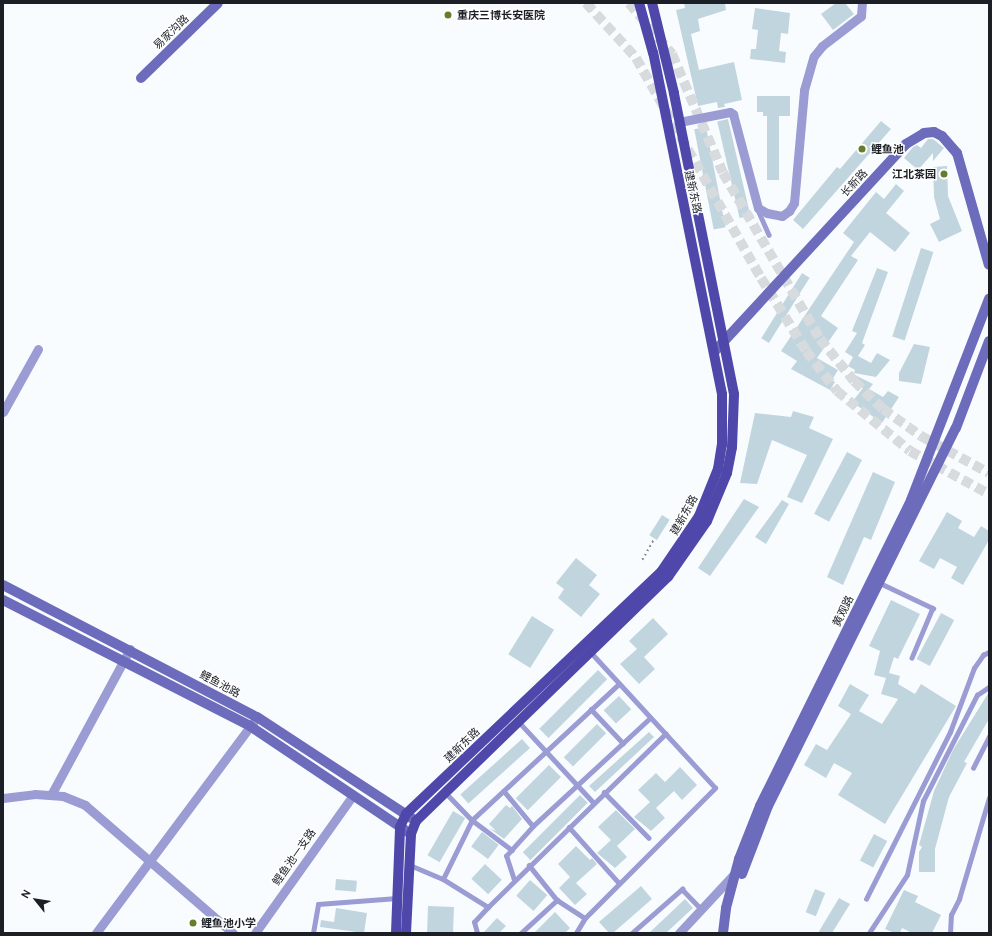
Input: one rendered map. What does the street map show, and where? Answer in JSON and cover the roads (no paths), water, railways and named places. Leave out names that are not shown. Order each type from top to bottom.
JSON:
[{"type":"main road","name":"易家沟路","points":[[141,78],[218,3]]},
{"type":"main road","name":"建新东路","points":[[396,933],[400,827],[406,814],[661,572],[682,544],[711,491],[719,463],[722,445],[722,394],[653,53],[639,3]]},
{"type":"main road","name":"建新东路","points":[[406,933],[408,864],[411,834],[416,821],[668,577],[688,550],[719,496],[727,473],[734,425],[734,394],[679,122],[652,3]]},
{"type":"main road","name":"长新路","points":[[714,352],[906,144],[924,133],[934,132],[942,136],[956,153],[989,264]]},
{"type":"main road","name":"黄观路","points":[[723,933],[726,908],[735,873],[760,806],[911,500],[989,298]]},
{"type":"main road","name":"黄观路","points":[[730,933],[732,907],[747,858],[768,806],[956,428],[989,341]]},
{"type":"main road","name":"鲤鱼池路","points":[[3,585],[130,649],[257,716],[416,821]]},
{"type":"main road","points":[[3,600],[250,726],[411,834]]},
{"type":"street","points":[[679,122],[730,112],[733,114],[758,208],[766,213],[782,216],[789,211],[794,202],[804,90],[814,56],[822,46],[861,16],[862,3]]},
{"type":"street","points":[[3,412],[38,349]]},
{"type":"street","points":[[51,795],[130,649]]},
{"type":"street","points":[[96,933],[257,716]]},
{"type":"street","points":[[3,798],[35,794],[63,796],[85,805],[151,860],[233,933]]},
{"type":"street","name":"鲤鱼池一支路","points":[[255,933],[353,795]]},
{"type":"street","points":[[678,933],[735,873]]},
{"type":"lane","points":[[758,208],[769,235]]},
{"type":"lane","points":[[880,583],[933,608],[912,658]]},
{"type":"lane","points":[[866,899],[950,732],[974,668],[983,655],[989,652]]},
{"type":"lane","points":[[577,933],[585,918],[715,788],[591,653]]},
{"type":"lane","points":[[443,879],[472,820],[619,684]]},
{"type":"lane","points":[[869,933],[907,875],[923,801],[977,695],[989,687]]},
{"type":"lane","points":[[591,709],[624,743]]},
{"type":"lane","points":[[514,880],[506,856],[533,826],[650,718]]},
{"type":"lane","points":[[519,722],[593,802]]},
{"type":"lane","points":[[477,933],[474,922],[488,907],[593,802],[665,734]]},
{"type":"lane","points":[[973,768],[989,737]]},
{"type":"lane","points":[[504,791],[533,826]]},
{"type":"lane","points":[[604,792],[649,838]]},
{"type":"lane","points":[[446,793],[472,820],[512,850]]},
{"type":"lane","points":[[950,933],[951,915],[958,899],[989,798]]},
{"type":"lane","points":[[569,827],[619,883]]},
{"type":"lane","points":[[408,864],[443,879],[488,907]]},
{"type":"lane","points":[[529,865],[558,900],[585,918]]},
{"type":"lane","points":[[632,933],[682,889],[701,908]]},
{"type":"lane","points":[[313,933],[318,904],[397,898]]},
{"type":"lane","points":[[521,933],[558,900]]},
{"type":"tunnel","points":[[586,3],[636,58],[761,278],[806,351],[837,391],[910,451],[989,494]]},
{"type":"tunnel","points":[[629,3],[672,54],[723,173],[820,339],[854,381],[883,409],[921,436],[989,473]]},
{"type":"place","name":"重庆三博长安医院","points":[[448,15]]},
{"type":"place","name":"鲤鱼池","points":[[862,149]]},
{"type":"place","name":"江北茶园","points":[[944,174]]},
{"type":"place","name":"鲤鱼池小学","points":[[193,923]]}]
